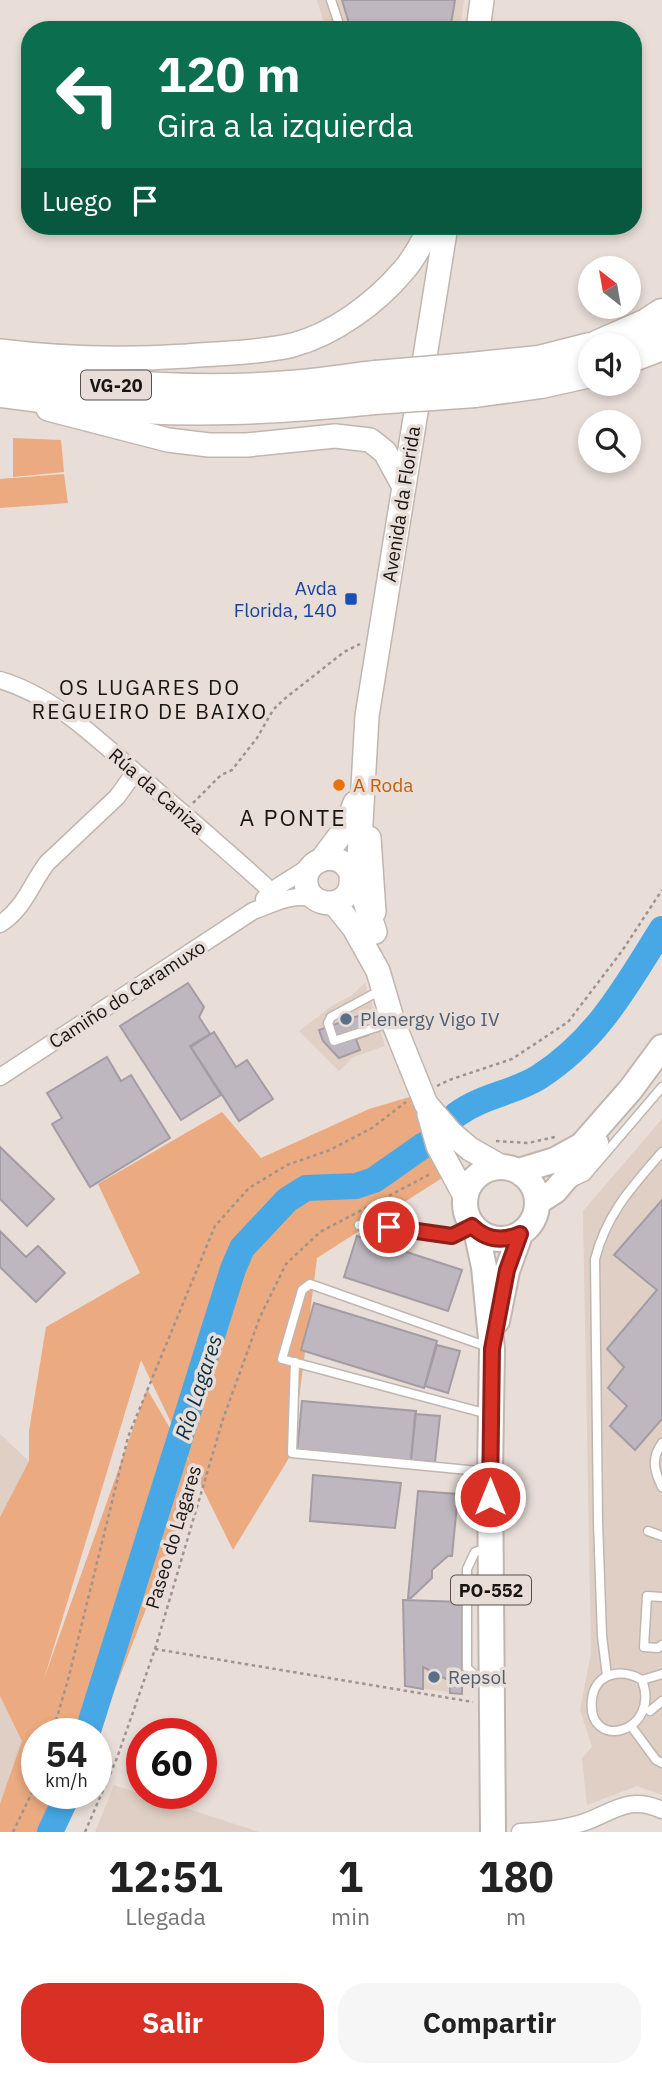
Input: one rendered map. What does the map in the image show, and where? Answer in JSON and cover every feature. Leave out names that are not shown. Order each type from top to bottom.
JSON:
[{"type":"highway","points":[[627,333],[648,324],[662,314]]},
{"type":"highway","points":[[641,353],[662,345]]},
{"type":"highway","name":"VG-20","points":[[473,380],[578,351]]},
{"type":"highway","points":[[0,356],[141,375],[375,387]]},
{"type":"highway","name":"VG-20","points":[[0,370],[106,385],[233,393]]},
{"type":"highway","name":"VG-20","points":[[0,381],[120,395],[375,387],[473,380],[541,383],[578,375]]},
{"type":"highway","points":[[0,392],[89,404],[202,410],[301,407],[375,387]]},
{"type":"main road","points":[[479,21],[482,0]]},
{"type":"main road","points":[[0,351],[93,360],[229,352],[294,345],[321,334],[382,293],[404,270],[425,235]]},
{"type":"main road","name":"Avenida da Florida","points":[[375,932],[365,900],[351,873],[359,858],[367,716],[445,235]]},
{"type":"main road","points":[[0,399],[169,440],[247,445],[335,436],[370,440],[385,452],[403,485]]},
{"type":"main road","name":"Avenida da Florida","points":[[318,862],[344,830],[362,783]]},
{"type":"main road","name":"Avenida da Florida","points":[[362,783],[367,810],[381,980],[393,1022],[465,1196]]},
{"type":"main road","points":[[335,858],[345,864],[351,873],[349,892],[342,899],[324,901],[309,892],[307,873],[318,862],[335,858]]},
{"type":"main road","name":"Avenida da Florida","points":[[324,901],[354,928],[381,980]]},
{"type":"main road","points":[[492,1349],[484,1268],[474,1228],[467,1217],[465,1196],[469,1184],[488,1168],[510,1168],[555,1160],[582,1145],[631,1089],[662,1047]]},
{"type":"main road","points":[[474,1228],[497,1240],[509,1239],[530,1226],[546,1196],[662,1066]]},
{"type":"main road","name":"Avenida da Florida","points":[[444,1140],[510,1168]]},
{"type":"main road","points":[[510,1168],[529,1179],[536,1190],[546,1196]]},
{"type":"main road","points":[[492,1349],[507,1270],[520,1234]]},
{"type":"main road","name":"PO-552","points":[[492,1349],[490,1472],[493,1832]]},
{"type":"street","name":"Rúa da Caniza","points":[[0,680],[19,686],[66,715],[271,891]]},
{"type":"street","points":[[0,924],[25,900],[38,874],[47,863],[117,797],[135,772]]},
{"type":"street","name":"Camiño do Caramuxo","points":[[253,911],[271,891],[318,862]]},
{"type":"street","name":"Camiño do Caramuxo","points":[[0,1077],[253,911],[291,897],[307,896],[324,901]]},
{"type":"street","points":[[520,1832],[584,1822],[620,1806],[635,1803],[662,1810]]},
{"type":"lane","points":[[331,0],[338,21]]},
{"type":"lane","points":[[381,980],[371,994],[331,1017],[328,1023],[334,1041],[393,1022]]},
{"type":"lane","points":[[546,1196],[586,1176],[662,1087]]},
{"type":"lane","points":[[607,1676],[602,1636],[598,1522],[595,1259],[601,1236],[612,1213],[662,1152]]},
{"type":"lane","points":[[359,1225],[452,1236],[474,1228]]},
{"type":"lane","points":[[491,1415],[282,1359],[302,1290],[310,1284],[492,1349]]},
{"type":"lane","points":[[295,1362],[292,1452],[490,1472]]},
{"type":"lane","points":[[662,1443],[653,1458],[662,1488]]},
{"type":"lane","points":[[648,1531],[662,1536]]},
{"type":"lane","points":[[662,1597],[647,1596],[644,1647],[658,1648],[662,1644]]},
{"type":"lane","points":[[650,1712],[652,1700],[648,1688],[642,1680],[625,1672],[607,1676],[597,1685],[592,1697],[592,1710],[598,1721],[608,1729],[621,1732],[634,1730],[644,1723],[650,1712],[662,1701]]},
{"type":"lane","points":[[642,1680],[662,1674]]},
{"type":"lane","points":[[634,1730],[656,1760],[662,1763]]},
{"type":"path","points":[[183,813],[221,775],[232,769],[283,699],[344,652],[363,643]]},
{"type":"path","points":[[57,1718],[128,1437],[215,1226],[249,1188],[287,1165],[330,1150],[372,1128],[449,1080],[512,1059],[568,1022],[622,951],[662,890]]},
{"type":"path","points":[[489,1140],[528,1143],[558,1136]]},
{"type":"path","name":"Paseo do Lagares","points":[[85,1832],[117,1758],[155,1649],[223,1419],[260,1317],[286,1264],[320,1232],[439,1169]]},
{"type":"path","points":[[155,1649],[491,1697]]},
{"type":"path","points":[[13,1832],[24,1809]]},
{"type":"shaded area","points":[[317,0],[464,0],[461,21],[323,21]]},
{"type":"shaded area","points":[[13,438],[61,440],[64,472],[13,477]]},
{"type":"shaded area","points":[[64,474],[68,503],[0,508],[0,479]]},
{"type":"shaded area","name":"Plenergy Vigo IV","points":[[365,983],[385,1046],[353,1057],[339,1071],[299,1031]]},
{"type":"shaded area","points":[[420,1094],[442,1178],[317,1258],[292,1453],[233,1550],[197,1477],[104,1718],[21,1718],[21,1739],[0,1696],[0,1517],[29,1461],[29,1431],[46,1327],[140,1273],[98,1184],[222,1112],[261,1158],[369,1109]],"holes":[[[141,1360],[191,1464],[147,1389],[44,1679]]]},
{"type":"shaded area","points":[[662,1119],[662,1795],[637,1786],[587,1805],[582,1758],[592,1747],[580,1710],[591,1653],[583,1211]]},
{"type":"shaded area","points":[[0,1434],[29,1461],[0,1517]]},
{"type":"shaded area","name":"Repsol","points":[[405,1658],[462,1668],[462,1694],[405,1686]]},
{"type":"shaded area","points":[[0,1696],[21,1737],[21,1751],[0,1805]]},
{"type":"shaded area","points":[[21,1744],[21,1809],[69,1809],[60,1832],[0,1832],[0,1804]]},
{"type":"shaded area","points":[[114,1785],[126,1789],[126,1809],[188,1809],[259,1832],[95,1832],[104,1809],[112,1809]]},
{"type":"building","points":[[342,0],[455,0],[452,21],[348,21]]},
{"type":"building","points":[[188,983],[204,1007],[199,1017],[210,1034],[190,1046],[221,1095],[181,1120],[120,1026]]},
{"type":"building","points":[[361,1015],[368,1035],[356,1039],[360,1050],[339,1058],[323,1041],[319,1030]]},
{"type":"building","points":[[214,1032],[236,1067],[247,1060],[273,1099],[239,1121],[191,1047]]},
{"type":"building","points":[[107,1057],[121,1081],[131,1075],[170,1138],[90,1187],[52,1124],[62,1118],[47,1093]]},
{"type":"building","points":[[0,1147],[54,1199],[27,1226],[0,1199]]},
{"type":"building","points":[[662,1200],[662,1419],[635,1450],[610,1426],[627,1406],[608,1388],[624,1367],[607,1349],[657,1290],[614,1255]]},
{"type":"building","points":[[0,1231],[26,1257],[38,1246],[65,1273],[36,1302],[0,1267]]},
{"type":"building","points":[[357,1236],[462,1270],[448,1311],[344,1277]]},
{"type":"building","points":[[314,1303],[437,1341],[424,1388],[301,1350]]},
{"type":"building","points":[[437,1345],[460,1351],[448,1393],[425,1386]]},
{"type":"building","points":[[302,1401],[416,1411],[411,1462],[297,1451]]},
{"type":"building","points":[[415,1414],[440,1416],[435,1462],[411,1460]]},
{"type":"building","points":[[313,1475],[401,1483],[395,1528],[310,1521]]},
{"type":"building","points":[[418,1491],[458,1494],[452,1556],[448,1556],[432,1570],[432,1578],[408,1598]]},
{"type":"building","points":[[403,1600],[462,1602],[462,1694],[450,1693],[450,1681],[423,1667],[423,1689],[405,1686]]},
{"type":"waterway","name":"Río Lagares","points":[[456,1115],[466,1108],[539,1077],[578,1046],[609,1010],[662,929]]},
{"type":"waterway","name":"Río Lagares","points":[[92,1718],[233,1269],[242,1248],[287,1200],[306,1188],[356,1186],[374,1180],[424,1145]]},
{"type":"waterway","name":"Río Lagares","points":[[50,1832],[61,1809]]},
{"type":"place","name":"Avda Florida, 140","points":[[351,599]]},
{"type":"place","name":"A Roda","points":[[339,785]]},
{"type":"place","name":"Plenergy Vigo IV","points":[[346,1019]]},
{"type":"place","name":"Repsol","points":[[434,1677]]},
{"type":"district","name":"OS LUGARES DO REGUEIRO DE BAIXO","points":[[150,699]]},
{"type":"district","name":"A PONTE","points":[[293,817]]},
{"type":"route","points":[[389,1227],[452,1236],[472,1226],[497,1240],[520,1234],[507,1270],[492,1349],[490,1497]]}]
